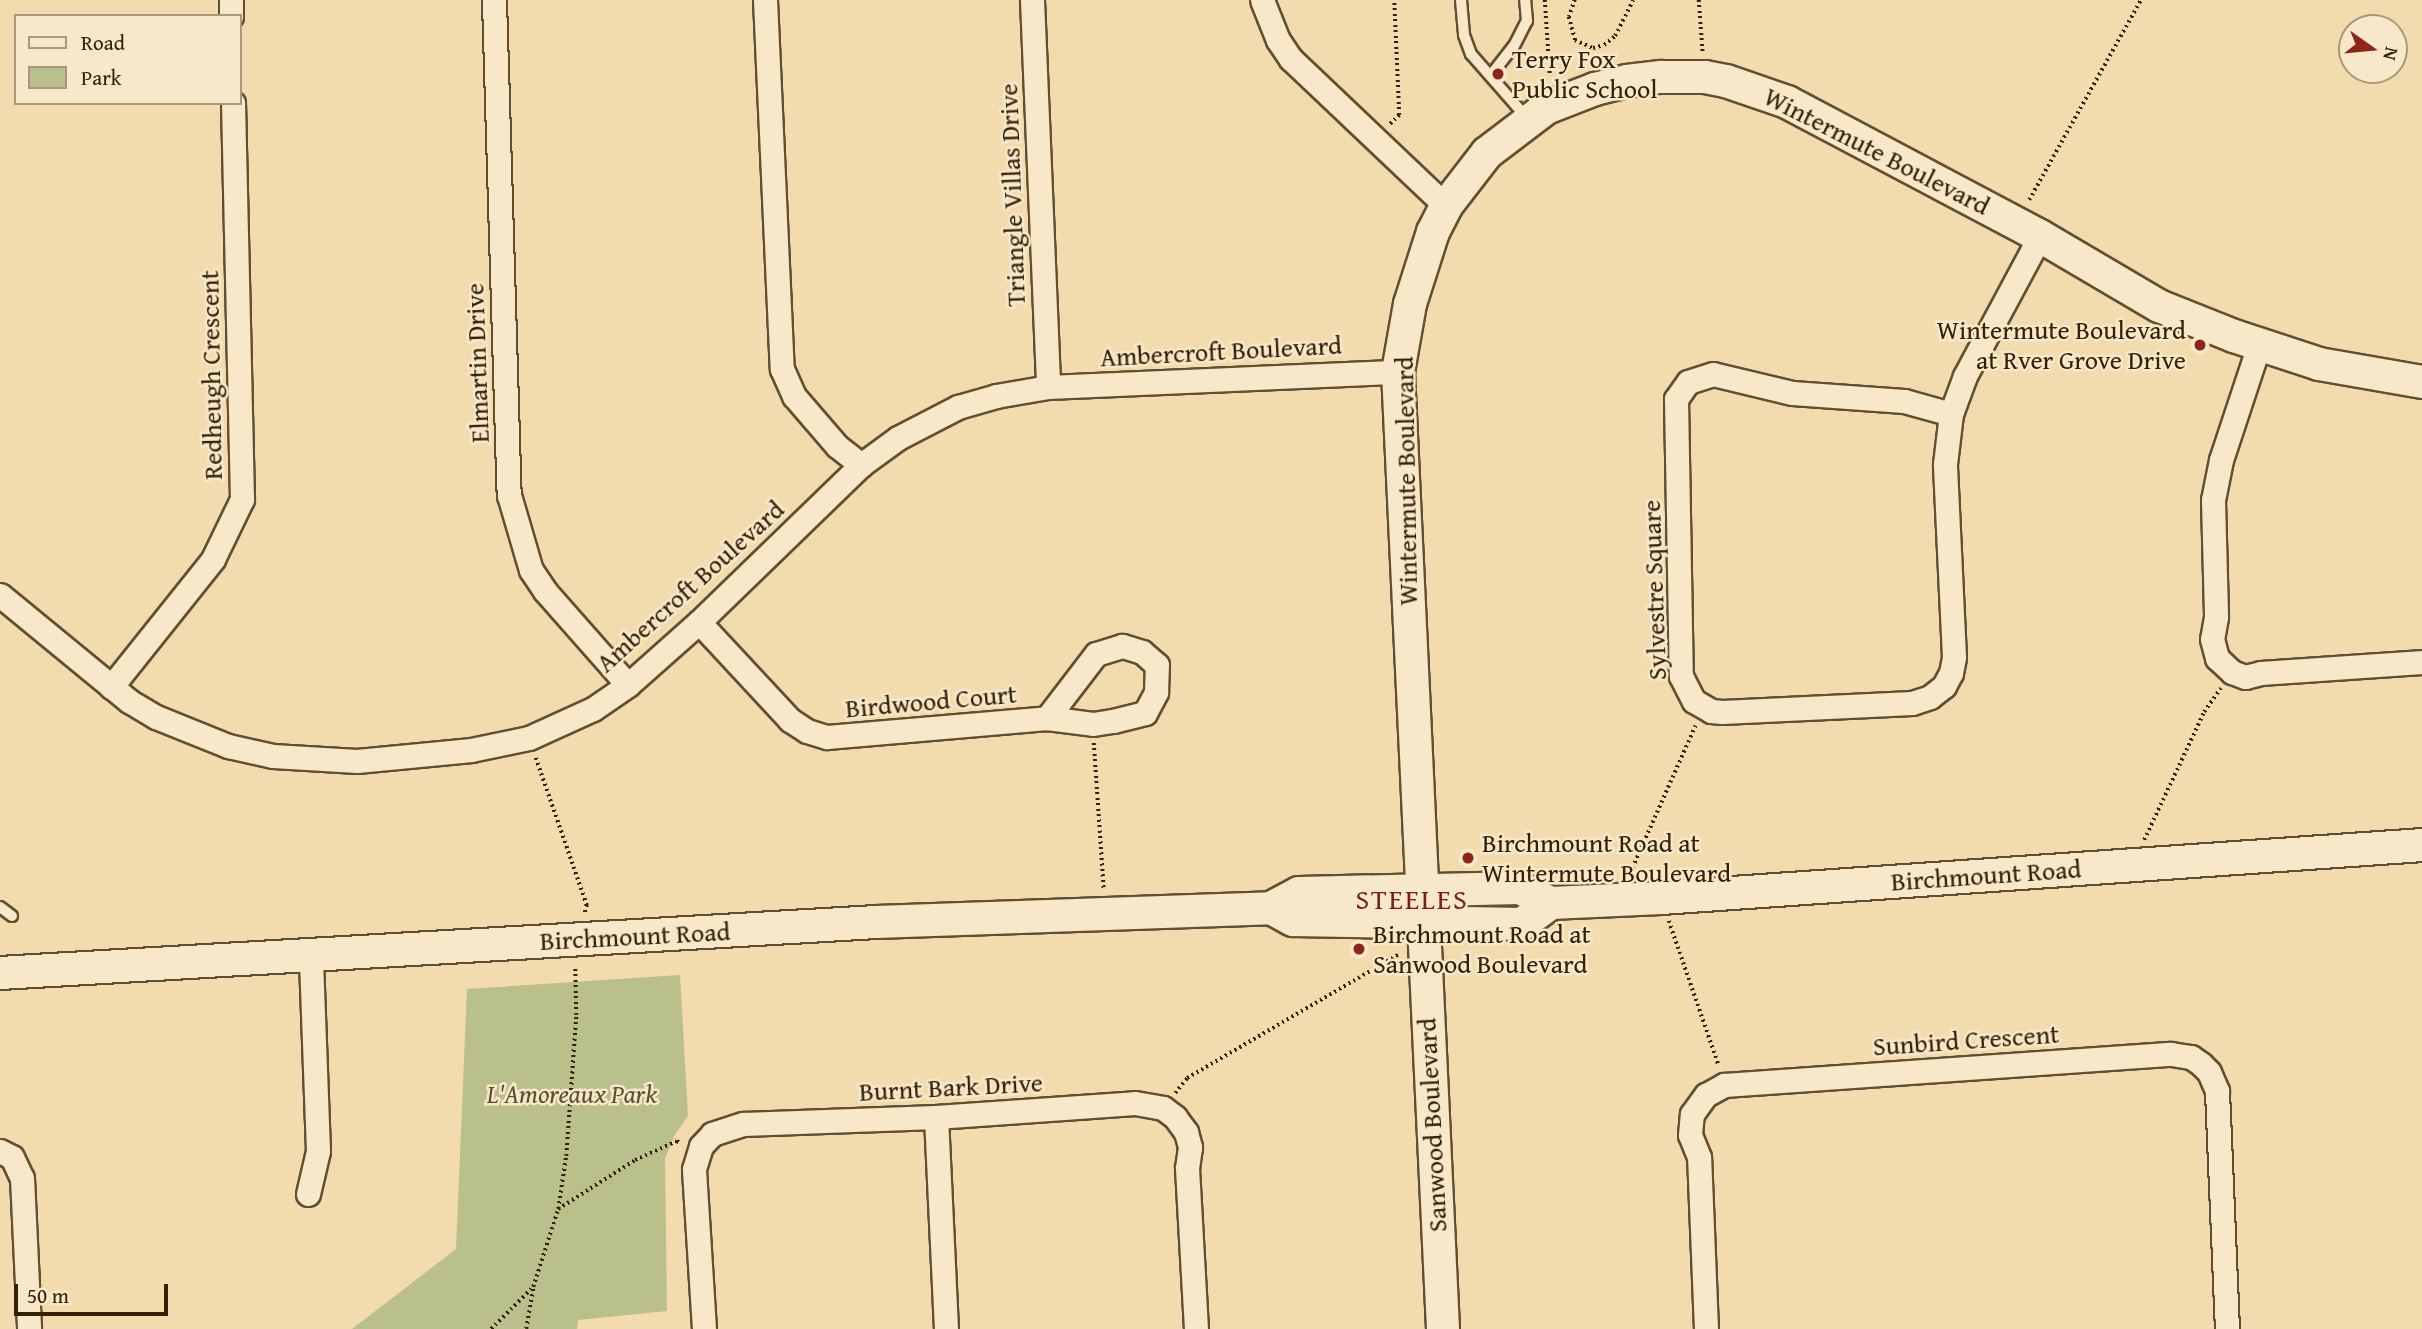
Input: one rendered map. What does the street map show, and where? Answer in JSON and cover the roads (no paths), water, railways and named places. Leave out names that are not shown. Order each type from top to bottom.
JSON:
[{"type":"main road","name":"Wintermute Boulevard","points":[[1421,922],[1398,372],[1419,274],[1446,205],[1480,160],[1528,119],[1560,102],[1627,80],[1704,77],[1755,89],[1787,102],[2040,236],[2160,306],[2259,345],[2363,374],[2422,382]]},
{"type":"main road","name":"Birchmount Road","points":[[0,973],[876,922],[1271,908],[1299,893],[1420,888],[1520,888],[1551,903],[1661,898],[2422,845]]},
{"type":"main road","name":"Birchmount Road","points":[[1271,908],[1293,920],[1522,924],[1551,903]]},
{"type":"main road","name":"Sanwood Boulevard","points":[[1421,922],[1443,1329]]},
{"type":"street","name":"Elmartin Drive","points":[[494,0],[509,495],[531,570],[545,591],[628,685]]},
{"type":"street","points":[[765,0],[782,369],[794,396],[837,446],[860,466]]},
{"type":"street","name":"Triangle Villas Drive","points":[[1032,0],[1048,387]]},
{"type":"street","points":[[1262,0],[1278,40],[1291,59],[1374,141],[1446,205]]},
{"type":"street","name":"Redheugh Crescent","points":[[111,687],[213,559],[242,499],[233,105]]},
{"type":"street","points":[[1951,414],[1965,376],[2040,236]]},
{"type":"street","points":[[2259,345],[2221,460],[2213,500],[2217,617],[2212,639],[2217,658],[2232,672],[2245,677],[2261,673],[2422,662]]},
{"type":"street","name":"Ambercroft Boulevard","points":[[0,595],[129,701],[163,720],[228,746],[273,756],[390,759],[471,750],[529,738],[593,709],[628,685],[699,622],[860,466],[898,438],[958,407],[996,396],[1048,387],[1398,372]]},
{"type":"street","name":"Sylvestre Square","points":[[1713,374],[1792,393],[1904,401],[1951,414],[1945,464],[1954,657],[1951,673],[1944,686],[1930,697],[1912,702],[1722,712],[1703,708],[1688,695],[1681,676],[1676,399],[1681,390],[1695,377],[1713,374]]},
{"type":"street","name":"Birdwood Court","points":[[699,622],[790,720],[807,731],[827,737],[1047,718],[1093,724],[1145,713],[1156,692],[1157,665],[1142,652],[1122,646],[1096,654],[1047,718]]},
{"type":"street","points":[[308,1194],[318,1151],[311,956]]},
{"type":"street","name":"Sunbird Crescent","points":[[1706,1329],[1699,1157],[1690,1135],[1692,1114],[1697,1103],[1706,1094],[1724,1085],[2171,1054],[2191,1057],[2209,1072],[2217,1091],[2227,1329]]},
{"type":"street","name":"Burnt Bark Drive","points":[[704,1329],[694,1169],[697,1153],[712,1135],[743,1124],[936,1117],[1135,1103],[1163,1108],[1181,1124],[1189,1147],[1187,1168],[1196,1329]]},
{"type":"street","points":[[936,1117],[946,1329]]},
{"type":"street","points":[[0,1151],[12,1157],[22,1178],[29,1329]]},
{"type":"lane","points":[[1461,0],[1467,47],[1528,119]]},
{"type":"lane","points":[[1491,75],[1514,46],[1527,21],[1524,0]]},
{"type":"lane","points":[[0,908],[12,916]]},
{"type":"place","name":"Terry Fox Public School","points":[[1498,74]]},
{"type":"place","name":"Wintermute Boulevard at Rver Grove Drive","points":[[2200,345]]},
{"type":"place","name":"Birchmount Road at Wintermute Boulevard","points":[[1468,858]]},
{"type":"place","name":"Birchmount Road at Sanwood Boulevard","points":[[1359,949]]},
{"type":"district","name":"STEELES","points":[[1412,899]]},
{"type":"park label","name":"L'Amoreaux Park","points":[[572,1094]]}]
